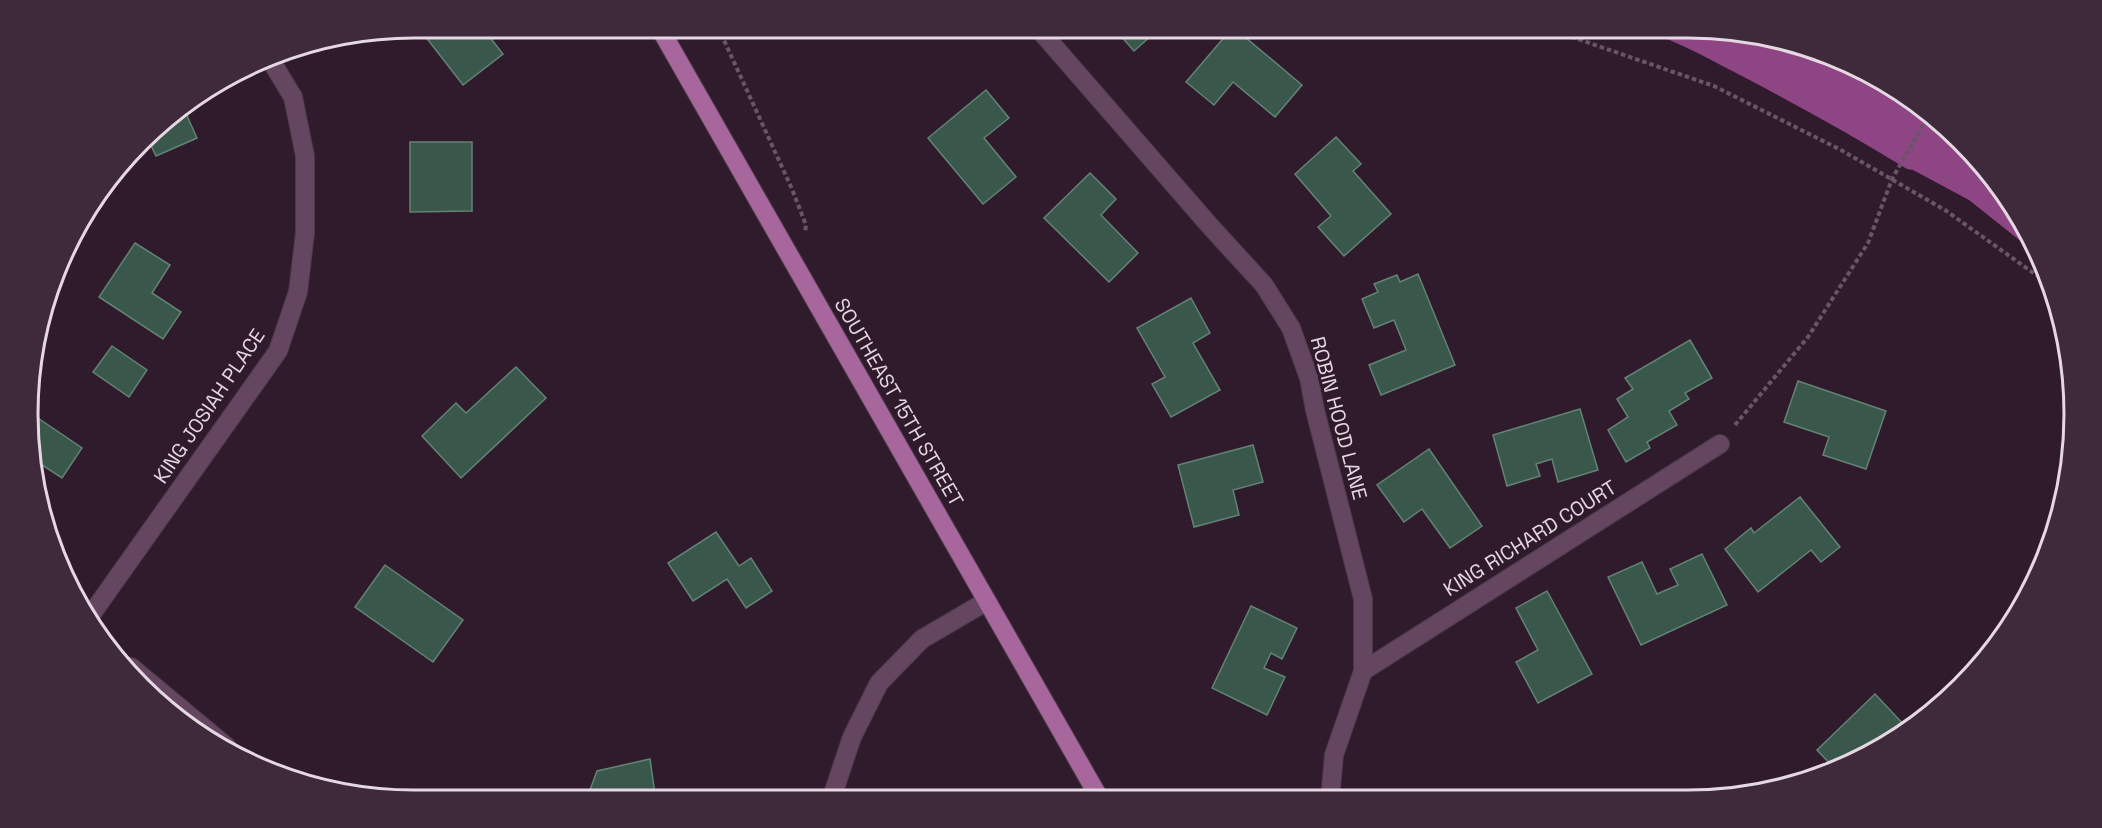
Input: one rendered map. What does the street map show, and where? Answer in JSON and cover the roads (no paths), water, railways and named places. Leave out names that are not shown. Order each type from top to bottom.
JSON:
[{"type":"main road","name":"SOUTHEAST 15TH STREET","points":[[665,38],[1095,790]]},
{"type":"street","name":"ROBIN HOOD LANE","points":[[1047,38],[1264,285],[1291,328],[1309,378],[1363,599],[1364,671],[1334,755],[1331,790]]},
{"type":"street","name":"KING JOSIAH PLACE","points":[[94,611],[278,351],[298,292],[305,233],[305,156],[293,97],[273,65]]},
{"type":"street","name":"KING RICHARD COURT","points":[[1364,671],[1720,444]]},
{"type":"street","points":[[834,790],[852,736],[879,683],[922,639],[987,601]]},
{"type":"street","points":[[158,690],[192,718]]}]
